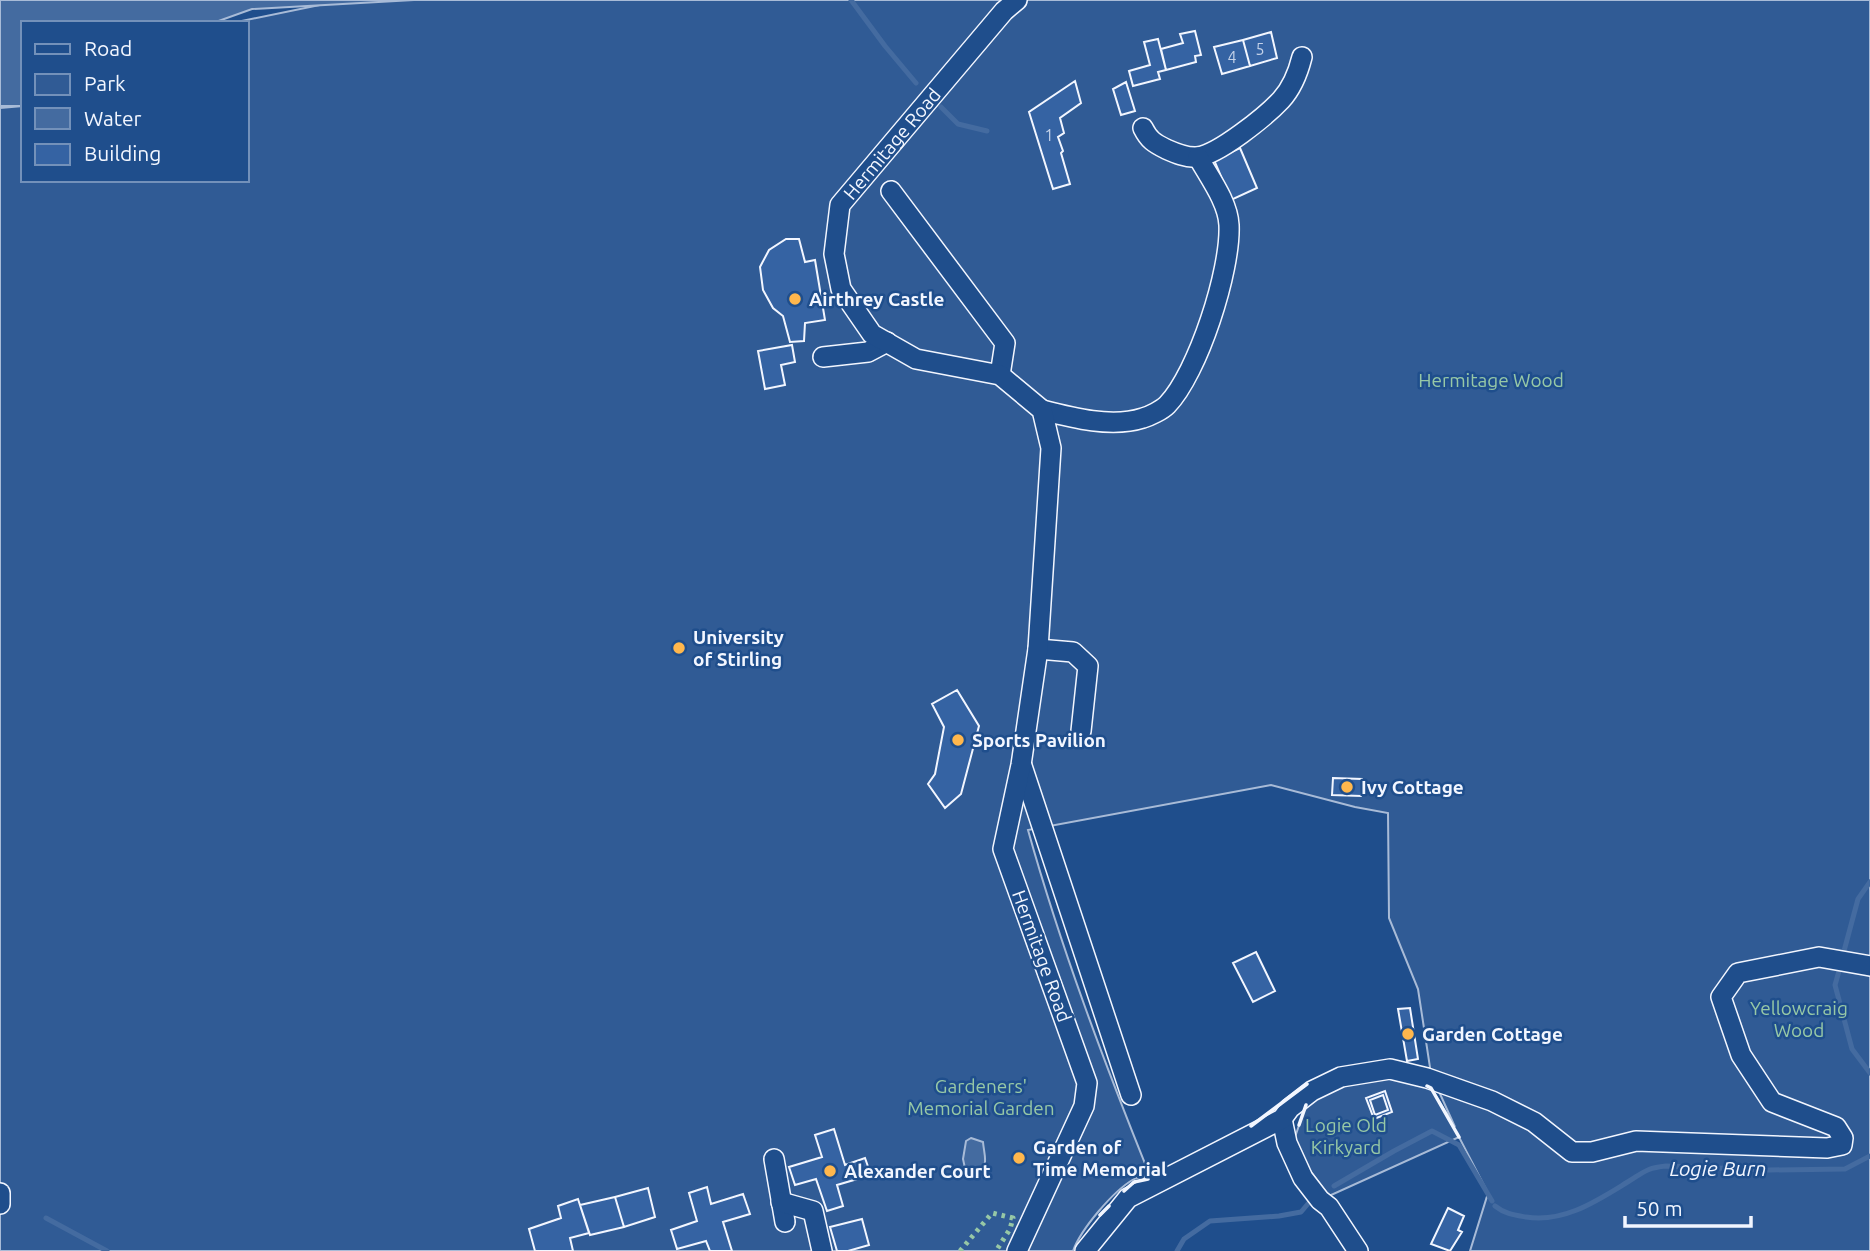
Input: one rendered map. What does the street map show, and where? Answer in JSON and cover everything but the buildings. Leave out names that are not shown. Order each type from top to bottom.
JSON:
[{"type":"street","name":"Hermitage Road","points":[[1017,0],[1004,11],[840,205],[834,254],[841,289],[872,334],[916,359],[1000,375],[1042,410],[1051,448],[1038,649],[1021,765],[1003,849],[1087,1083],[1084,1106],[1017,1251]]},
{"type":"street","points":[[1143,128],[1149,141],[1178,155],[1198,157],[1228,142],[1282,99],[1298,74],[1302,57]]},
{"type":"street","points":[[1042,410],[1100,422],[1142,418],[1166,407],[1183,383],[1217,303],[1227,259],[1229,223],[1221,200],[1198,157]]},
{"type":"street","points":[[891,191],[1005,343],[1000,375]]},
{"type":"street","points":[[823,357],[869,352],[887,342]]},
{"type":"street","points":[[1038,649],[1073,652],[1088,666],[1081,731]]},
{"type":"street","points":[[1021,765],[1131,1095]]},
{"type":"street","points":[[1085,1251],[1128,1198],[1282,1119],[1290,1108],[1312,1091],[1340,1077],[1391,1069],[1427,1077],[1492,1101],[1534,1122],[1572,1152],[1592,1152],[1636,1141],[1827,1148],[1842,1145],[1843,1138],[1836,1128],[1772,1102],[1741,1055],[1721,997],[1738,973],[1819,957],[1870,966]]},
{"type":"street","points":[[1282,1119],[1287,1143],[1303,1178],[1329,1207],[1358,1251]]},
{"type":"street","points":[[775,1160],[785,1222]]},
{"type":"street","points":[[0,1193],[0,1204]]},
{"type":"street","points":[[782,1202],[813,1211],[822,1251]]},
{"type":"green space","name":"University of Stirling","points":[[344,0],[1870,0],[1870,1251],[1470,1251],[1488,1193],[1459,1137],[1329,1196],[1297,1153],[1293,1143],[1307,1102],[1361,1079],[1415,1079],[1431,1088],[1455,1127],[1431,1074],[1418,989],[1389,918],[1388,813],[1271,785],[1028,830],[1084,1004],[1150,1176],[1134,1179],[1117,1192],[1090,1222],[1073,1251],[0,1251],[0,108],[21,106],[21,182],[248,182],[248,21],[242,21]]},
{"type":"water","points":[[0,0],[414,0],[252,9],[219,21],[21,21],[21,106],[0,106]]},
{"type":"water","points":[[971,1138],[983,1142],[985,1156],[985,1164],[976,1175],[966,1173],[963,1159],[966,1141]]},
{"type":"waterway","points":[[851,0],[916,83]]},
{"type":"waterway","points":[[941,107],[958,124],[987,131]]},
{"type":"waterway","points":[[1844,951],[1858,899],[1870,882]]},
{"type":"waterway","points":[[1839,971],[1835,985],[1852,1049],[1870,1073]]},
{"type":"waterway","points":[[1334,1186],[1432,1131],[1459,1145],[1492,1201]]},
{"type":"waterway","name":"Logie Burn","points":[[1495,1206],[1518,1216],[1553,1217],[1590,1204],[1653,1168],[1845,1169],[1870,1156]]},
{"type":"waterway","points":[[1177,1251],[1184,1239],[1210,1221],[1301,1212],[1312,1199]]},
{"type":"waterway","points":[[46,1218],[107,1251]]},
{"type":"hedge","points":[[960,1251],[992,1213],[1013,1218],[1010,1229],[996,1251]]},
{"type":"wall","points":[[1251,1126],[1307,1084]]},
{"type":"wall","points":[[1427,1086],[1431,1088],[1459,1137]]},
{"type":"wall","points":[[1299,1125],[1306,1105]]},
{"type":"wall","points":[[1124,1191],[1134,1182],[1148,1179]]},
{"type":"wall","points":[[1100,1215],[1109,1206]]},
{"type":"place","name":"Airthrey Castle","points":[[795,299]]},
{"type":"place","name":"University of Stirling","points":[[679,648]]},
{"type":"place","name":"Sports Pavilion","points":[[958,740]]},
{"type":"place","name":"Ivy Cottage","points":[[1347,787]]},
{"type":"place","name":"Garden Cottage","points":[[1408,1034]]},
{"type":"place","name":"Garden of Time Memorial","points":[[1019,1158]]},
{"type":"place","name":"Alexander Court","points":[[830,1171]]},
{"type":"park label","name":"Hermitage Wood","points":[[1491,380]]},
{"type":"park label","name":"Yellowcraig Wood","points":[[1799,1019]]},
{"type":"park label","name":"Gardeners' Memorial Garden","points":[[981,1097]]},
{"type":"park label","name":"Logie Old Kirkyard","points":[[1346,1136]]}]
